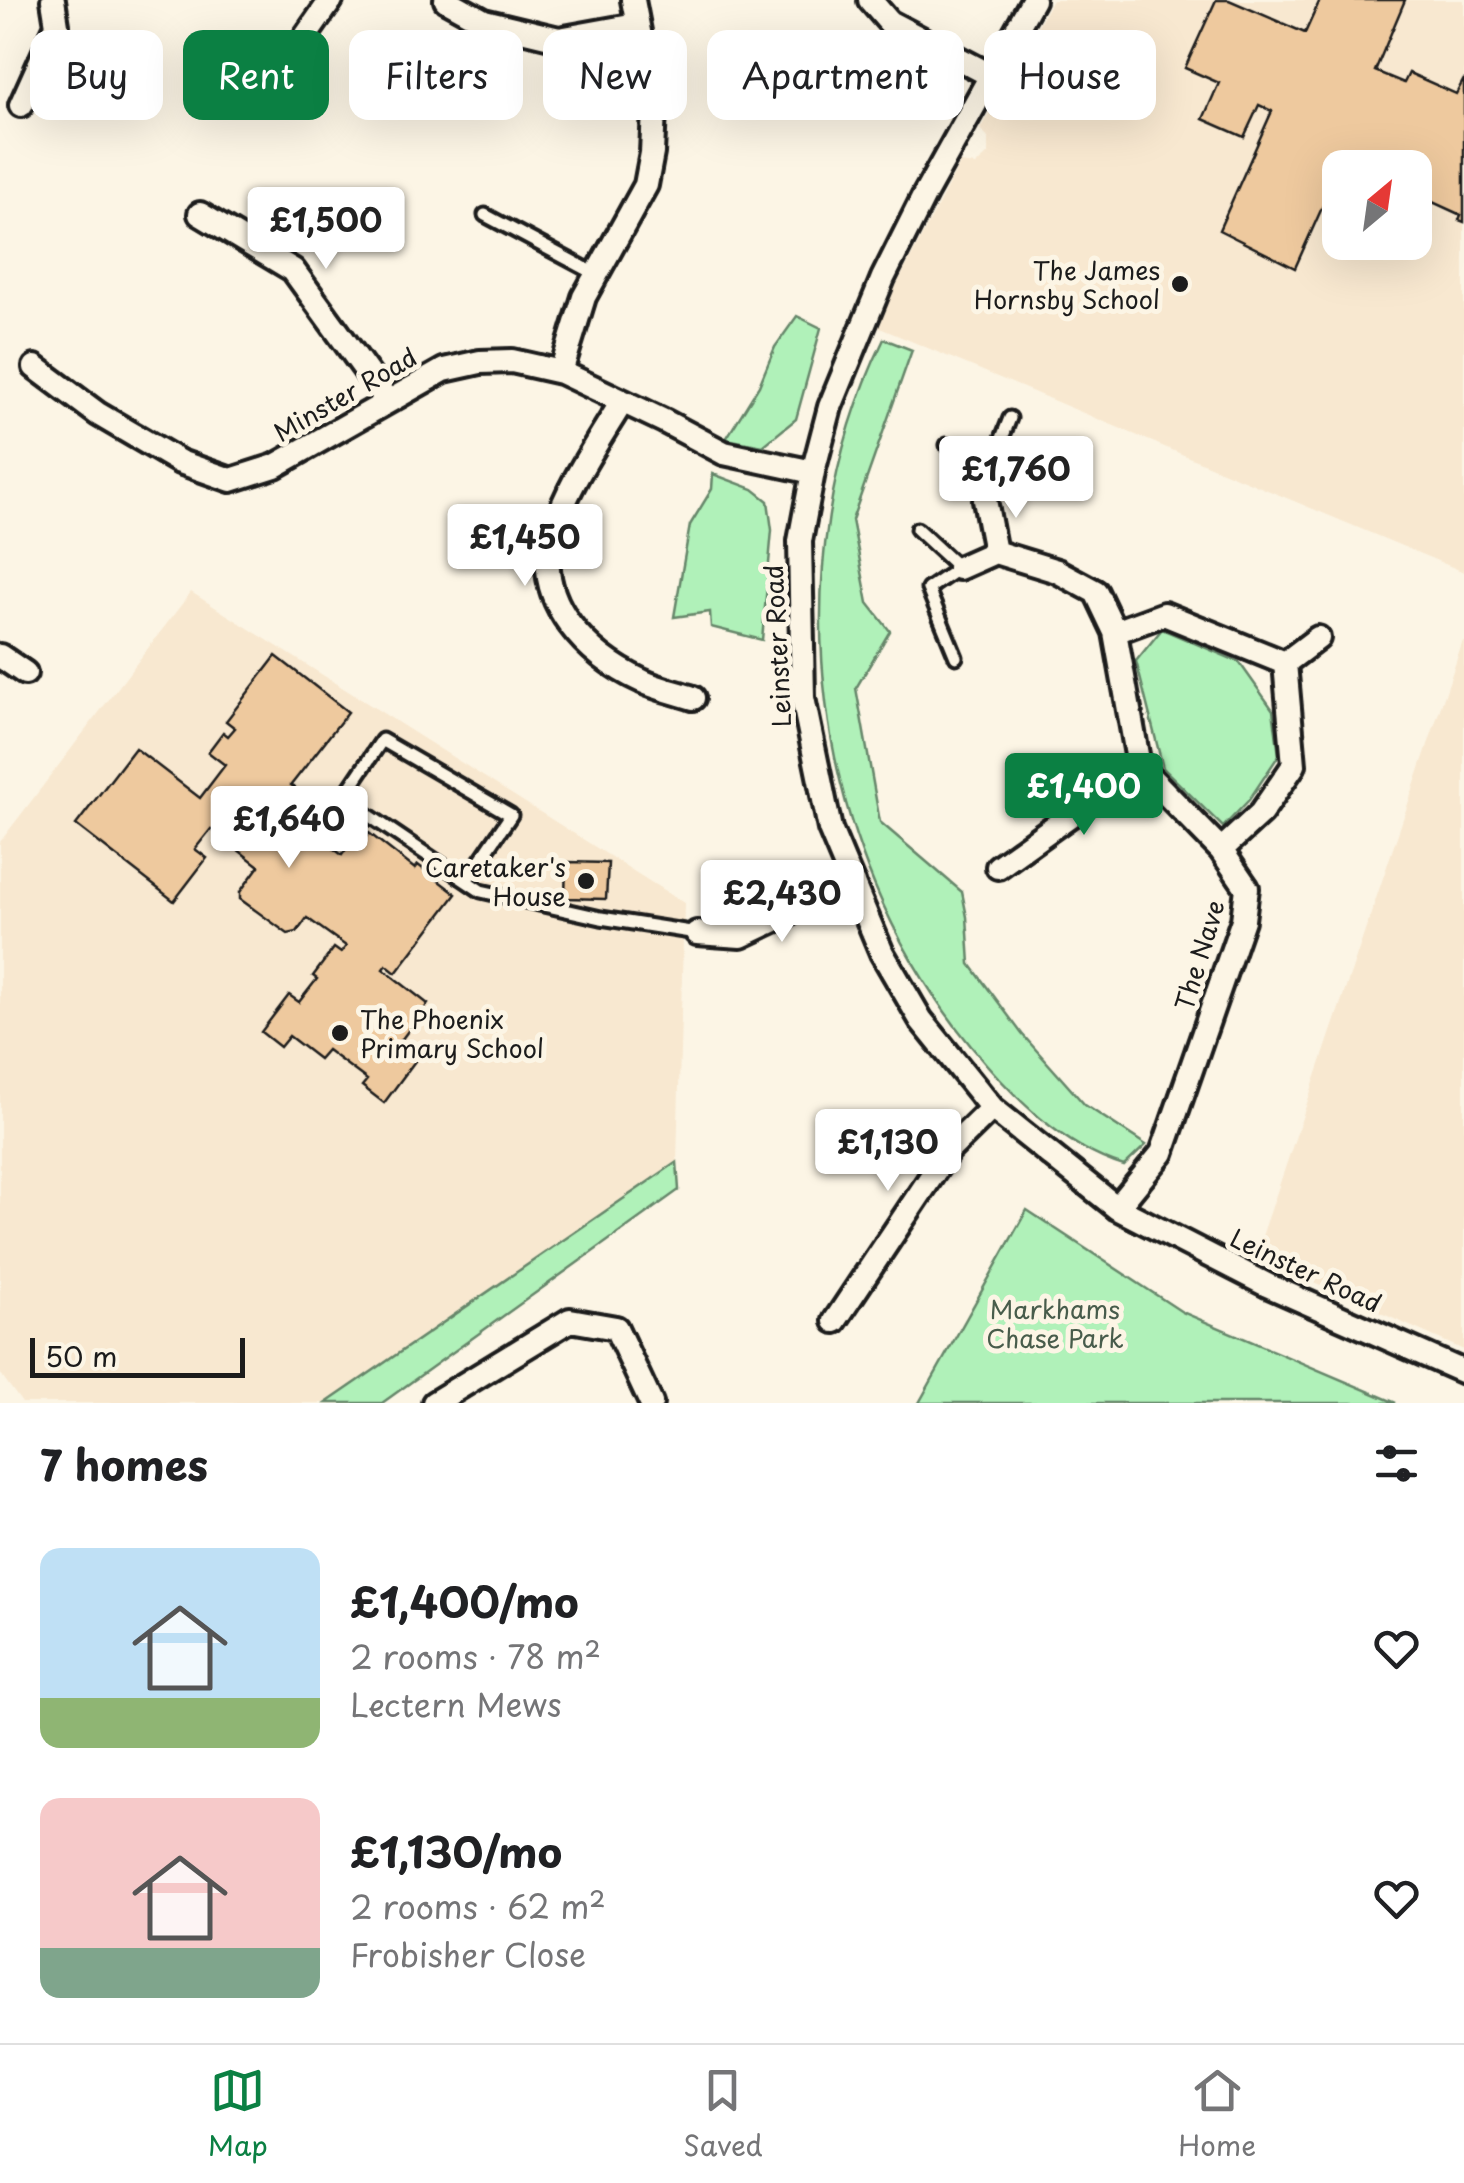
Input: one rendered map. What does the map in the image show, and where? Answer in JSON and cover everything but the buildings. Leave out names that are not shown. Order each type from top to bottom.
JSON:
[{"type":"street","points":[[21,106],[56,25],[53,0]]},
{"type":"street","points":[[310,30],[331,0]]},
{"type":"street","points":[[446,0],[484,22],[559,39],[636,25]]},
{"type":"street","points":[[561,372],[584,297],[646,185],[654,110],[634,0]]},
{"type":"street","points":[[870,0],[889,22],[984,72]]},
{"type":"street","name":"Leinster Road","points":[[1016,30],[1033,0]]},
{"type":"street","name":"Leinster Road","points":[[984,86],[883,278],[830,408],[813,472],[800,540],[803,698],[830,829],[882,953],[920,1020],[992,1108],[1117,1208],[1267,1285],[1464,1372]]},
{"type":"street","points":[[200,214],[292,270],[387,400]]},
{"type":"street","name":"Minster Road","points":[[35,367],[98,414],[180,462],[230,480],[274,466],[444,370],[480,362],[512,361],[561,372],[724,453],[813,472]]},
{"type":"street","points":[[622,402],[561,510],[547,558],[550,583],[559,608],[588,647],[642,682],[693,698]]},
{"type":"street","points":[[985,500],[995,552]]},
{"type":"street","points":[[959,568],[995,552],[1057,571],[1096,592],[1115,632],[1139,766],[998,867]]},
{"type":"street","points":[[1115,632],[1164,614],[1284,663]]},
{"type":"street","points":[[1284,663],[1318,638]]},
{"type":"street","points":[[0,656],[25,673]]},
{"type":"street","points":[[1221,850],[1261,812],[1294,765],[1284,663]]},
{"type":"street","name":"The Nave","points":[[1117,1208],[1162,1153],[1243,920],[1247,888],[1221,850],[1139,766]]},
{"type":"street","points":[[697,934],[741,936],[852,883]]},
{"type":"street","points":[[834,1322],[949,1150],[992,1108]]},
{"type":"street","points":[[434,1403],[570,1320],[616,1328],[650,1403]]},
{"type":"lane","points":[[484,216],[596,274]]},
{"type":"lane","points":[[985,500],[993,461],[1010,418]]},
{"type":"lane","points":[[947,445],[993,461]]},
{"type":"lane","points":[[918,530],[959,568],[928,589],[956,657]]},
{"type":"lane","points":[[466,881],[510,814],[382,740],[343,798],[466,881],[481,890],[550,906],[697,934]]},
{"type":"shaded area","name":"The James Hornsby School","points":[[1052,0],[1464,0],[1464,572],[875,326],[960,163],[976,165],[988,154],[988,138],[980,129],[985,120],[1156,120],[1156,30],[1035,30]]},
{"type":"shaded area","name":"The Phoenix Primary School","points":[[191,592],[684,903],[677,1162],[326,1403],[22,1403],[0,1373],[0,842]]},
{"type":"shaded area","points":[[1464,638],[1464,1350],[1255,1257]]},
{"type":"green space","points":[[797,316],[821,328],[796,419],[763,446],[726,439],[759,386],[775,347]]},
{"type":"green space","points":[[884,339],[912,350],[852,520],[868,603],[890,631],[856,688],[880,822],[962,892],[970,964],[1022,1034],[1085,1105],[1146,1145],[1124,1166],[1059,1133],[1003,1083],[971,1046],[917,969],[874,885],[844,796],[826,704],[821,611],[829,517],[850,426]]},
{"type":"green space","points":[[713,474],[753,489],[768,501],[772,530],[762,640],[711,627],[710,612],[674,617],[690,525],[712,489]]},
{"type":"green space","points":[[1162,629],[1239,662],[1273,710],[1279,755],[1249,800],[1223,827],[1163,768],[1136,661]]},
{"type":"green space","points":[[677,1162],[679,1190],[382,1403],[326,1403]]},
{"type":"green space","name":"Markhams Chase Park","points":[[1027,1210],[1182,1312],[1396,1403],[919,1403]]},
{"type":"place","name":"The James Hornsby School","points":[[1180,284]]},
{"type":"place","name":"Caretaker's House","points":[[586,881]]},
{"type":"place","name":"The Phoenix Primary School","points":[[340,1033]]}]
